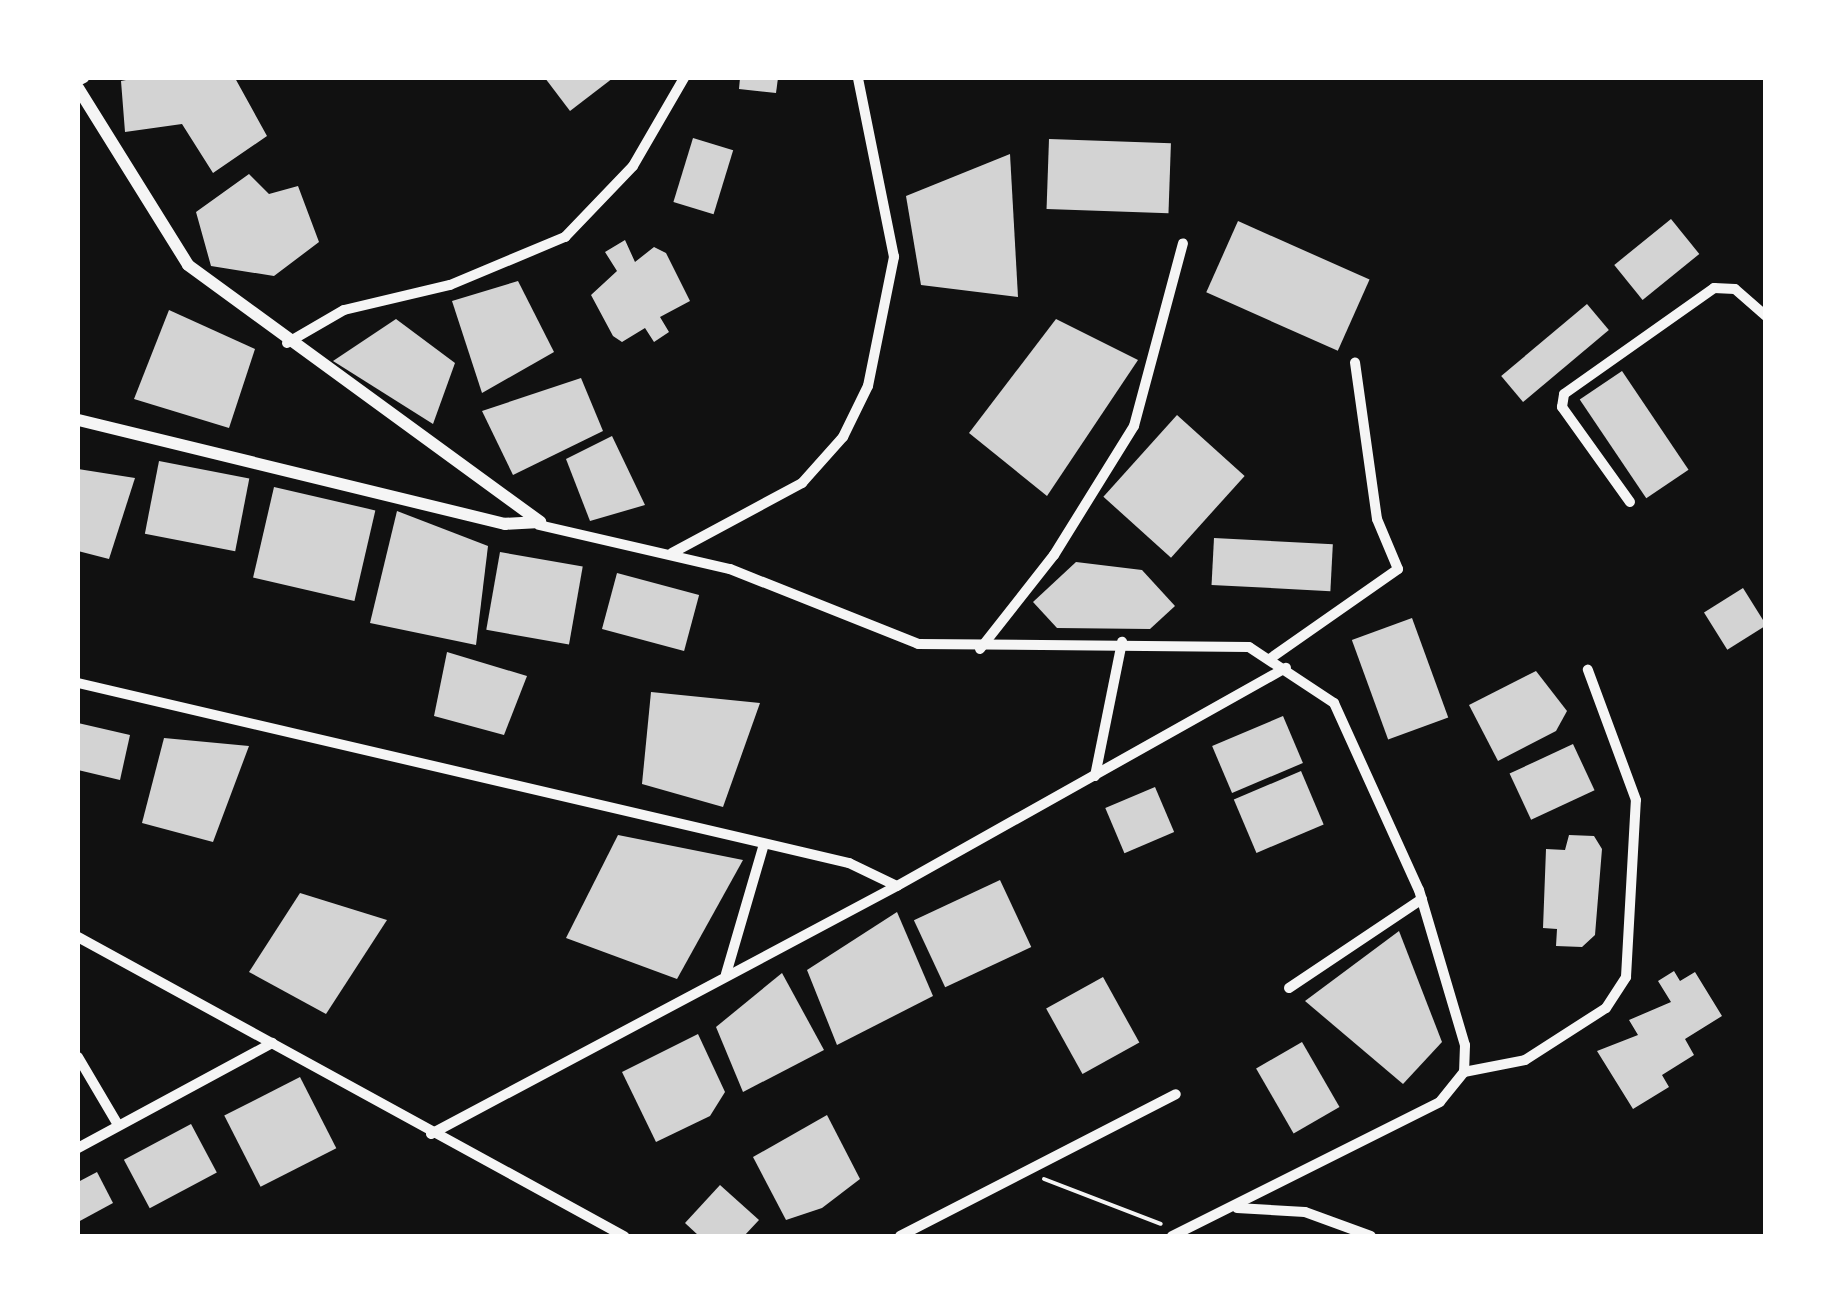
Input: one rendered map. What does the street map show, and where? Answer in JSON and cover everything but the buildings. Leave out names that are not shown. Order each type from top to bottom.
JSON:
[{"type":"street","points":[[287,343],[344,310],[450,285],[565,237],[633,166],[684,78]]},
{"type":"street","points":[[672,552],[802,482],[843,438],[871,378],[891,303],[894,243],[858,78]]},
{"type":"street","points":[[80,82],[188,265],[287,343],[522,503],[539,525]]},
{"type":"street","points":[[980,649],[1125,443],[1148,392],[1184,242]]},
{"type":"street","points":[[1630,502],[1562,407],[1564,394],[1714,288],[1735,289],[1766,316]]},
{"type":"street","points":[[1272,658],[1398,569],[1376,519],[1355,363]]},
{"type":"street","points":[[78,420],[672,552],[776,584],[897,638],[980,649],[1122,642],[1249,647],[1324,693],[1352,732],[1422,899],[1465,1045],[1464,1072],[1440,1102],[1176,1234]]},
{"type":"street","points":[[1095,776],[1122,642]]},
{"type":"street","points":[[431,1134],[898,886],[1286,668]]},
{"type":"street","points":[[1464,1072],[1525,1060],[1606,1008],[1626,977],[1636,800],[1588,670]]},
{"type":"street","points":[[78,683],[849,863],[898,886]]},
{"type":"street","points":[[726,974],[764,844]]},
{"type":"street","points":[[1289,988],[1422,899]]},
{"type":"street","points":[[78,936],[431,1134],[624,1236]]},
{"type":"street","points":[[78,1148],[272,1043]]},
{"type":"street","points":[[78,1057],[118,1125]]},
{"type":"street","points":[[900,1236],[1176,1094]]},
{"type":"street","points":[[1234,1208],[1304,1212],[1371,1236]]},
{"type":"path","points":[[1015,1178],[1066,1184],[1176,1234]]}]
